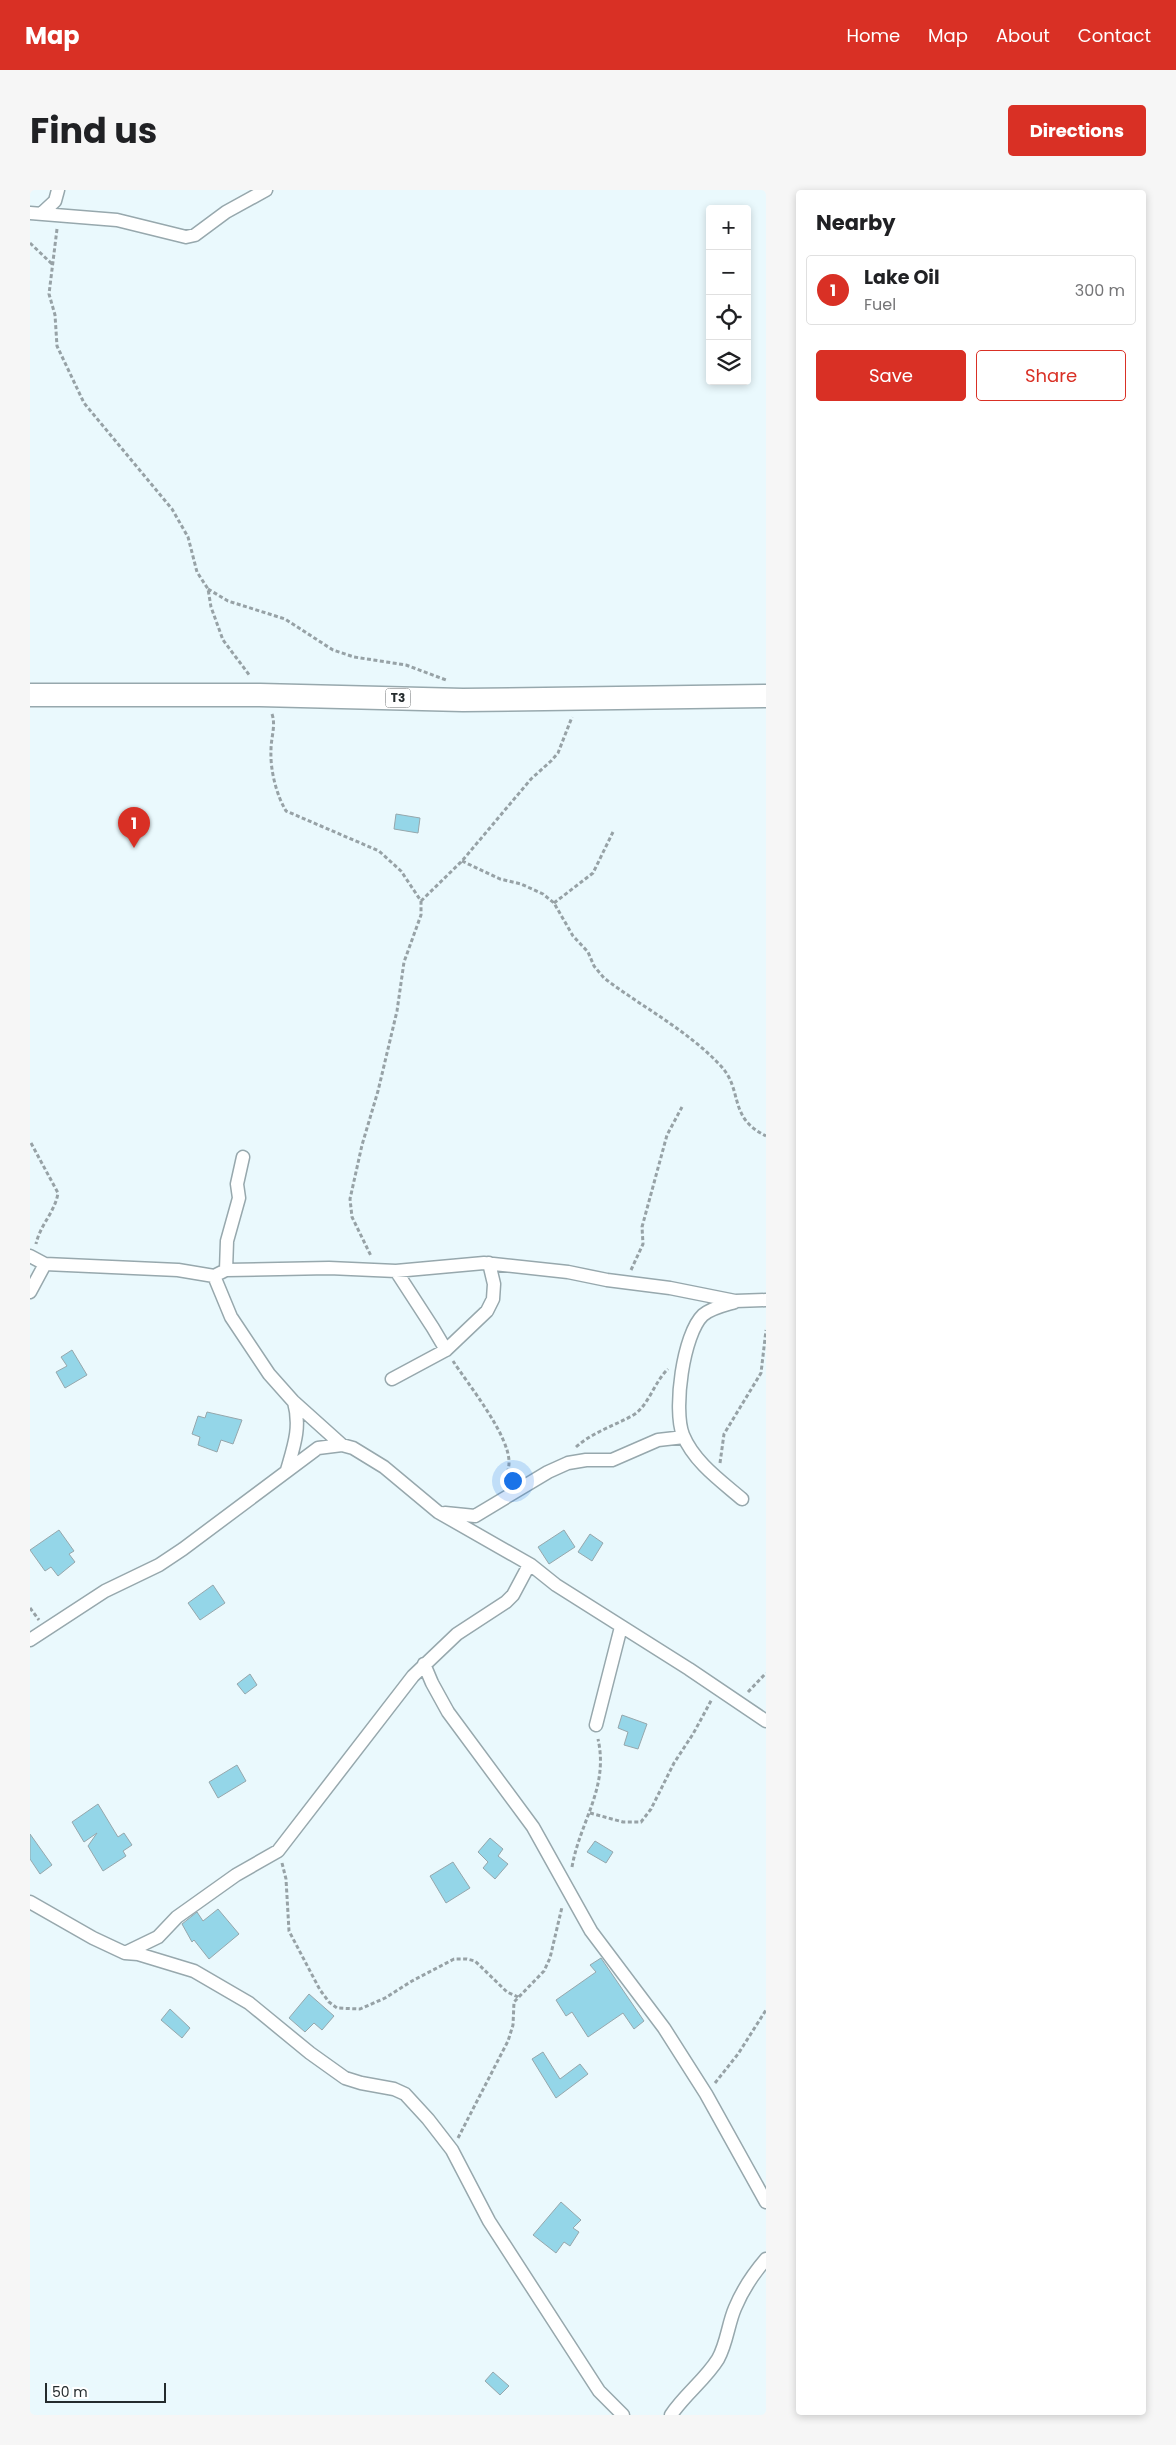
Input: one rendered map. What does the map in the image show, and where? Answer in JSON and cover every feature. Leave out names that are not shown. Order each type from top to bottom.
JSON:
[{"type":"highway","name":"T3","points":[[30,695],[260,695],[463,700],[573,697],[766,696]]},
{"type":"street","points":[[35,213],[55,201],[58,190]]},
{"type":"street","points":[[35,213],[118,220],[186,236],[195,235],[226,212],[266,190]]},
{"type":"street","points":[[226,1270],[227,1241],[239,1198],[237,1184],[243,1157]]},
{"type":"street","points":[[30,1292],[36,1259],[178,1270],[214,1276],[226,1270],[329,1268],[396,1271],[489,1263],[568,1272],[670,1288],[736,1301],[766,1300]]},
{"type":"street","points":[[392,1379],[446,1350],[487,1311],[492,1298],[494,1284],[489,1263]]},
{"type":"street","points":[[396,1271],[434,1328],[446,1350]]},
{"type":"street","points":[[214,1276],[231,1317],[255,1356],[293,1401],[342,1444],[353,1448],[384,1467],[438,1512],[529,1565],[766,1721]]},
{"type":"street","points":[[736,1301],[703,1315],[686,1347],[681,1378],[680,1422],[684,1437],[700,1462],[742,1499]]},
{"type":"street","points":[[287,1470],[298,1429],[298,1416],[293,1401]]},
{"type":"street","points":[[438,1512],[475,1516],[548,1472],[568,1463],[586,1460],[612,1460],[652,1442],[684,1437]]},
{"type":"street","points":[[30,1640],[105,1591],[159,1565],[183,1549],[318,1448],[342,1444]]},
{"type":"street","points":[[125,1953],[158,1937],[184,1912],[236,1875],[278,1851],[424,1664],[458,1634],[513,1596],[529,1565]]},
{"type":"street","points":[[596,1725],[621,1627]]},
{"type":"street","points":[[424,1664],[448,1712],[533,1828],[591,1931],[664,2028],[706,2094],[766,2202]]},
{"type":"street","points":[[30,1902],[93,1938],[125,1953],[138,1954],[194,1971],[249,2004],[310,2053],[345,2078],[394,2089],[405,2094],[428,2119],[452,2150],[489,2221],[599,2391],[623,2415]]},
{"type":"street","points":[[671,2415],[688,2392],[709,2371],[718,2358],[725,2344],[735,2307],[766,2259]]},
{"type":"path","points":[[56,214],[57,228],[49,294],[55,315],[57,346],[84,403],[172,509],[188,537],[197,572],[208,589],[211,607],[223,640],[249,674],[274,720],[271,750],[272,769],[280,801],[286,811],[378,852],[401,871],[421,901],[421,915],[404,962],[397,1010],[350,1199],[352,1217],[379,1270]]},
{"type":"path","points":[[30,243],[52,264]]},
{"type":"path","points":[[208,589],[228,601],[285,619],[333,650],[354,656],[406,665],[444,678],[463,700]]},
{"type":"path","points":[[421,901],[462,861],[531,779],[558,753],[572,717],[573,697]]},
{"type":"path","points":[[554,903],[593,873],[614,832]]},
{"type":"path","points":[[462,861],[500,879],[536,891],[554,903],[573,936],[588,952],[594,966],[604,978],[694,1040],[720,1064],[728,1074],[739,1112],[752,1129],[766,1136]]},
{"type":"path","points":[[626,1282],[643,1244],[642,1227],[667,1135],[682,1107]]},
{"type":"path","points":[[32,1143],[58,1193],[54,1210],[39,1235],[36,1259]]},
{"type":"path","points":[[718,1479],[724,1434],[761,1373],[766,1330]]},
{"type":"path","points":[[446,1350],[499,1431],[507,1449],[509,1462],[501,1501]]},
{"type":"path","points":[[574,1448],[588,1436],[636,1413],[661,1375],[670,1368],[684,1364]]},
{"type":"path","points":[[738,1702],[766,1673]]},
{"type":"path","points":[[590,1813],[623,1822],[641,1822],[651,1810],[674,1763],[693,1734],[718,1689]]},
{"type":"path","points":[[452,2150],[508,2041],[513,2025],[514,2002],[534,1983],[550,1958],[557,1920],[568,1891],[575,1849],[590,1813],[602,1767],[596,1725]]},
{"type":"path","points":[[278,1851],[286,1879],[289,1931],[320,1990],[338,2008],[360,2009],[385,1998],[417,1978],[454,1959],[475,1961],[507,1992],[518,1997]]},
{"type":"path","points":[[706,2094],[738,2054],[766,2010]]},
{"type":"building","points":[[396,814],[420,818],[418,833],[394,829]]},
{"type":"building","points":[[72,1350],[87,1375],[65,1388],[56,1372],[67,1366],[61,1357]]},
{"type":"building","points":[[207,1412],[242,1420],[233,1444],[221,1440],[217,1452],[198,1445],[200,1437],[192,1434],[198,1416],[205,1418]]},
{"type":"building","points":[[59,1530],[74,1551],[69,1554],[75,1562],[58,1576],[51,1567],[45,1571],[30,1550]]},
{"type":"building","points":[[564,1530],[575,1547],[549,1564],[538,1547]]},
{"type":"building","points":[[590,1534],[603,1543],[592,1561],[578,1552]]},
{"type":"building","points":[[213,1585],[225,1603],[200,1620],[188,1603]]},
{"type":"building","points":[[250,1674],[257,1685],[245,1694],[237,1684]]},
{"type":"building","points":[[622,1715],[647,1724],[638,1749],[624,1745],[628,1732],[618,1728]]},
{"type":"building","points":[[237,1765],[246,1781],[218,1798],[209,1782]]},
{"type":"building","points":[[98,1804],[118,1837],[124,1833],[132,1845],[123,1851],[126,1856],[103,1871],[88,1846],[97,1833],[84,1842],[72,1822]]},
{"type":"building","points":[[30,1834],[52,1865],[40,1874],[30,1859]]},
{"type":"building","points":[[490,1838],[503,1849],[498,1856],[508,1864],[495,1879],[483,1868],[488,1862],[478,1852]]},
{"type":"building","points":[[595,1841],[613,1852],[606,1863],[587,1852]]},
{"type":"building","points":[[453,1862],[470,1888],[446,1903],[430,1876]]},
{"type":"building","points":[[218,1909],[239,1934],[209,1959],[194,1940],[192,1942],[182,1924],[197,1912],[203,1921]]},
{"type":"building","points":[[601,1958],[644,2021],[634,2029],[623,2013],[588,2037],[572,2012],[566,2016],[556,2000],[596,1972],[590,1965]]},
{"type":"building","points":[[309,1994],[334,2016],[322,2030],[314,2023],[305,2032],[289,2018]]},
{"type":"building","points":[[170,2009],[190,2028],[182,2038],[161,2020]]},
{"type":"building","points":[[543,2052],[560,2079],[580,2064],[588,2074],[556,2098],[532,2059]]},
{"type":"building","points":[[561,2202],[581,2220],[573,2228],[579,2232],[570,2246],[564,2242],[556,2253],[533,2235]]},
{"type":"building","points":[[493,2372],[509,2386],[500,2395],[485,2381]]},
{"type":"place","name":"Lake Oil","points":[[134,848]]}]
